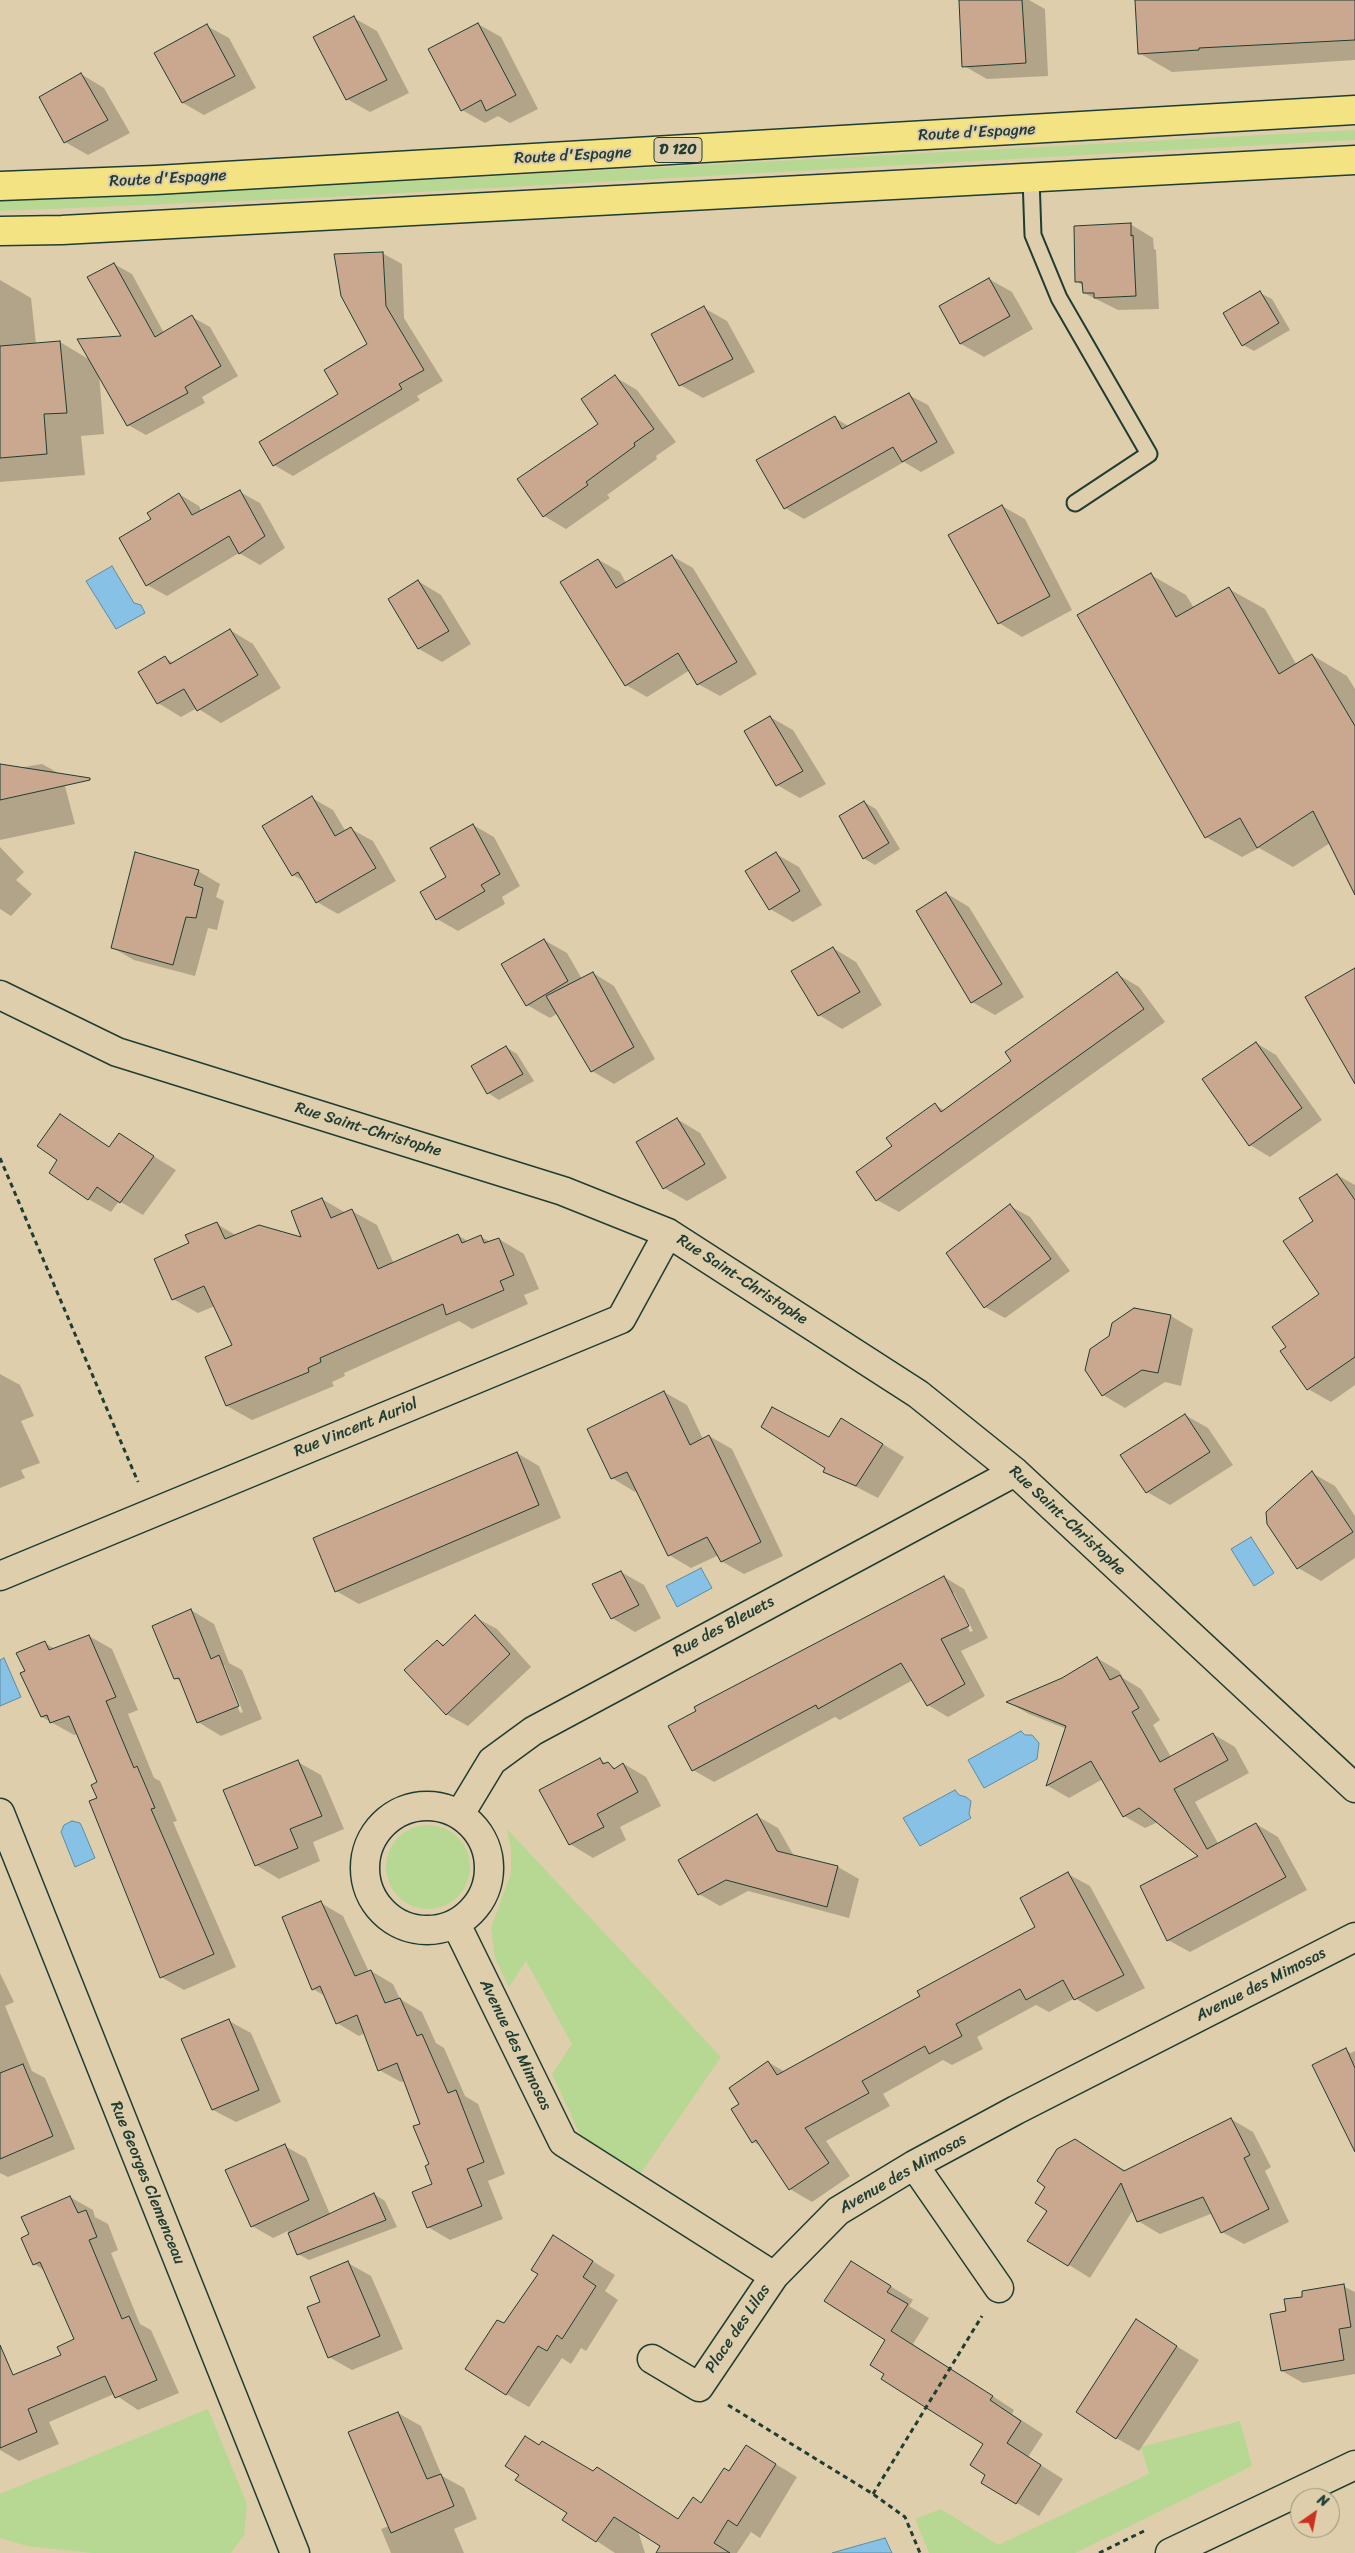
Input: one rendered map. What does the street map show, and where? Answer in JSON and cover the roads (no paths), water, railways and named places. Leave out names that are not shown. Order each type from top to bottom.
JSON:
[{"type":"main road","name":"Route d'Espagne","points":[[0,186],[166,179],[1355,110]]},
{"type":"main road","points":[[0,231],[82,229],[1355,160]]},
{"type":"street","name":"Rue Saint-Christophe","points":[[0,995],[118,1052],[563,1191],[668,1232],[918,1394],[1015,1472],[1355,1788]]},
{"type":"street","name":"Rue Vincent Auriol","points":[[0,1576],[621,1319],[668,1232]]},
{"type":"street","name":"Rue des Bleuets","points":[[460,1814],[492,1761],[533,1731],[1015,1472]]},
{"type":"street","points":[[418,1805],[440,1806],[460,1814],[476,1826],[486,1844],[490,1862],[489,1881],[483,1898],[471,1913],[456,1924],[435,1930],[414,1929],[394,1921],[377,1906],[367,1887],[364,1865],[372,1838],[380,1826],[397,1812],[418,1805]]},
{"type":"street","name":"Rue Georges Clemenceau","points":[[0,1813],[295,2553]]},
{"type":"street","name":"Avenue des Mimosas","points":[[456,1924],[563,2142],[774,2276],[838,2210],[914,2165],[1355,1937]]},
{"type":"street","points":[[914,2165],[999,2288]]},
{"type":"street","name":"Place des Lilas","points":[[652,2359],[699,2387],[774,2276]]},
{"type":"street","points":[[1170,2553],[1355,2465]]},
{"type":"lane","points":[[1031,178],[1033,235],[1059,298],[1149,454],[1075,503]]},
{"type":"water","points":[[112,566],[134,603],[141,605],[145,613],[116,629],[86,581]]},
{"type":"water","points":[[1251,1537],[1274,1573],[1254,1586],[1231,1549]]},
{"type":"water","points":[[701,1568],[712,1588],[677,1607],[666,1586]]},
{"type":"water","points":[[4,1658],[21,1697],[0,1706],[0,1660]]},
{"type":"water","points":[[1021,1731],[1025,1735],[1032,1735],[1039,1743],[1037,1759],[984,1788],[968,1760]]},
{"type":"water","points":[[955,1790],[959,1795],[971,1801],[969,1814],[971,1818],[920,1846],[903,1818]]},
{"type":"water","points":[[72,1821],[80,1823],[95,1858],[75,1867],[61,1832],[64,1825]]},
{"type":"water","points":[[885,2538],[892,2553],[832,2553],[860,2545]]}]
